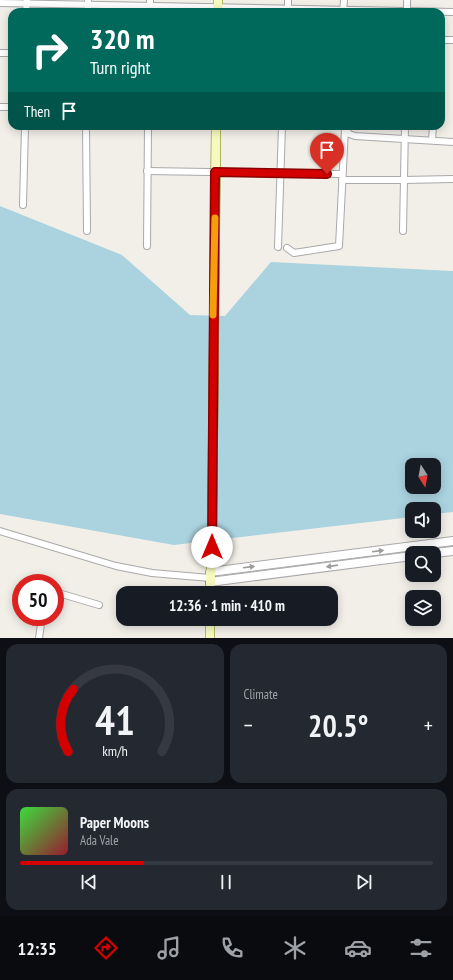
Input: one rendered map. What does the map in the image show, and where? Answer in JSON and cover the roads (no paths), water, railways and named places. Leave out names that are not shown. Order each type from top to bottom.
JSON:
[{"type":"main road","points":[[210,586],[212,547],[213,303],[216,130]]},
{"type":"main road","points":[[210,626],[210,638]]},
{"type":"street","points":[[0,3],[88,2],[150,6],[218,6],[253,8]]},
{"type":"street","points":[[23,205],[25,130]]},
{"type":"street","points":[[86,130],[87,231]]},
{"type":"street","points":[[147,246],[148,130]]},
{"type":"street","points":[[278,247],[282,130]]},
{"type":"street","points":[[287,248],[294,253],[339,246],[345,130]]},
{"type":"street","points":[[347,130],[350,134],[355,136],[453,142]]},
{"type":"street","points":[[403,231],[405,130]]},
{"type":"street","points":[[432,140],[433,130]]},
{"type":"street","points":[[148,172],[280,173],[404,180],[453,178]]},
{"type":"street","points":[[0,531],[116,566],[152,573],[210,577],[405,557]]},
{"type":"street","points":[[210,577],[453,542]]},
{"type":"street","points":[[441,552],[453,551]]},
{"type":"street","points":[[64,595],[99,605]]},
{"type":"street","points":[[39,638],[41,626]]},
{"type":"water","points":[[0,206],[122,255],[190,315],[225,316],[271,262],[453,271],[453,512],[441,513],[441,502],[405,502],[405,518],[174,545],[0,514]]}]
